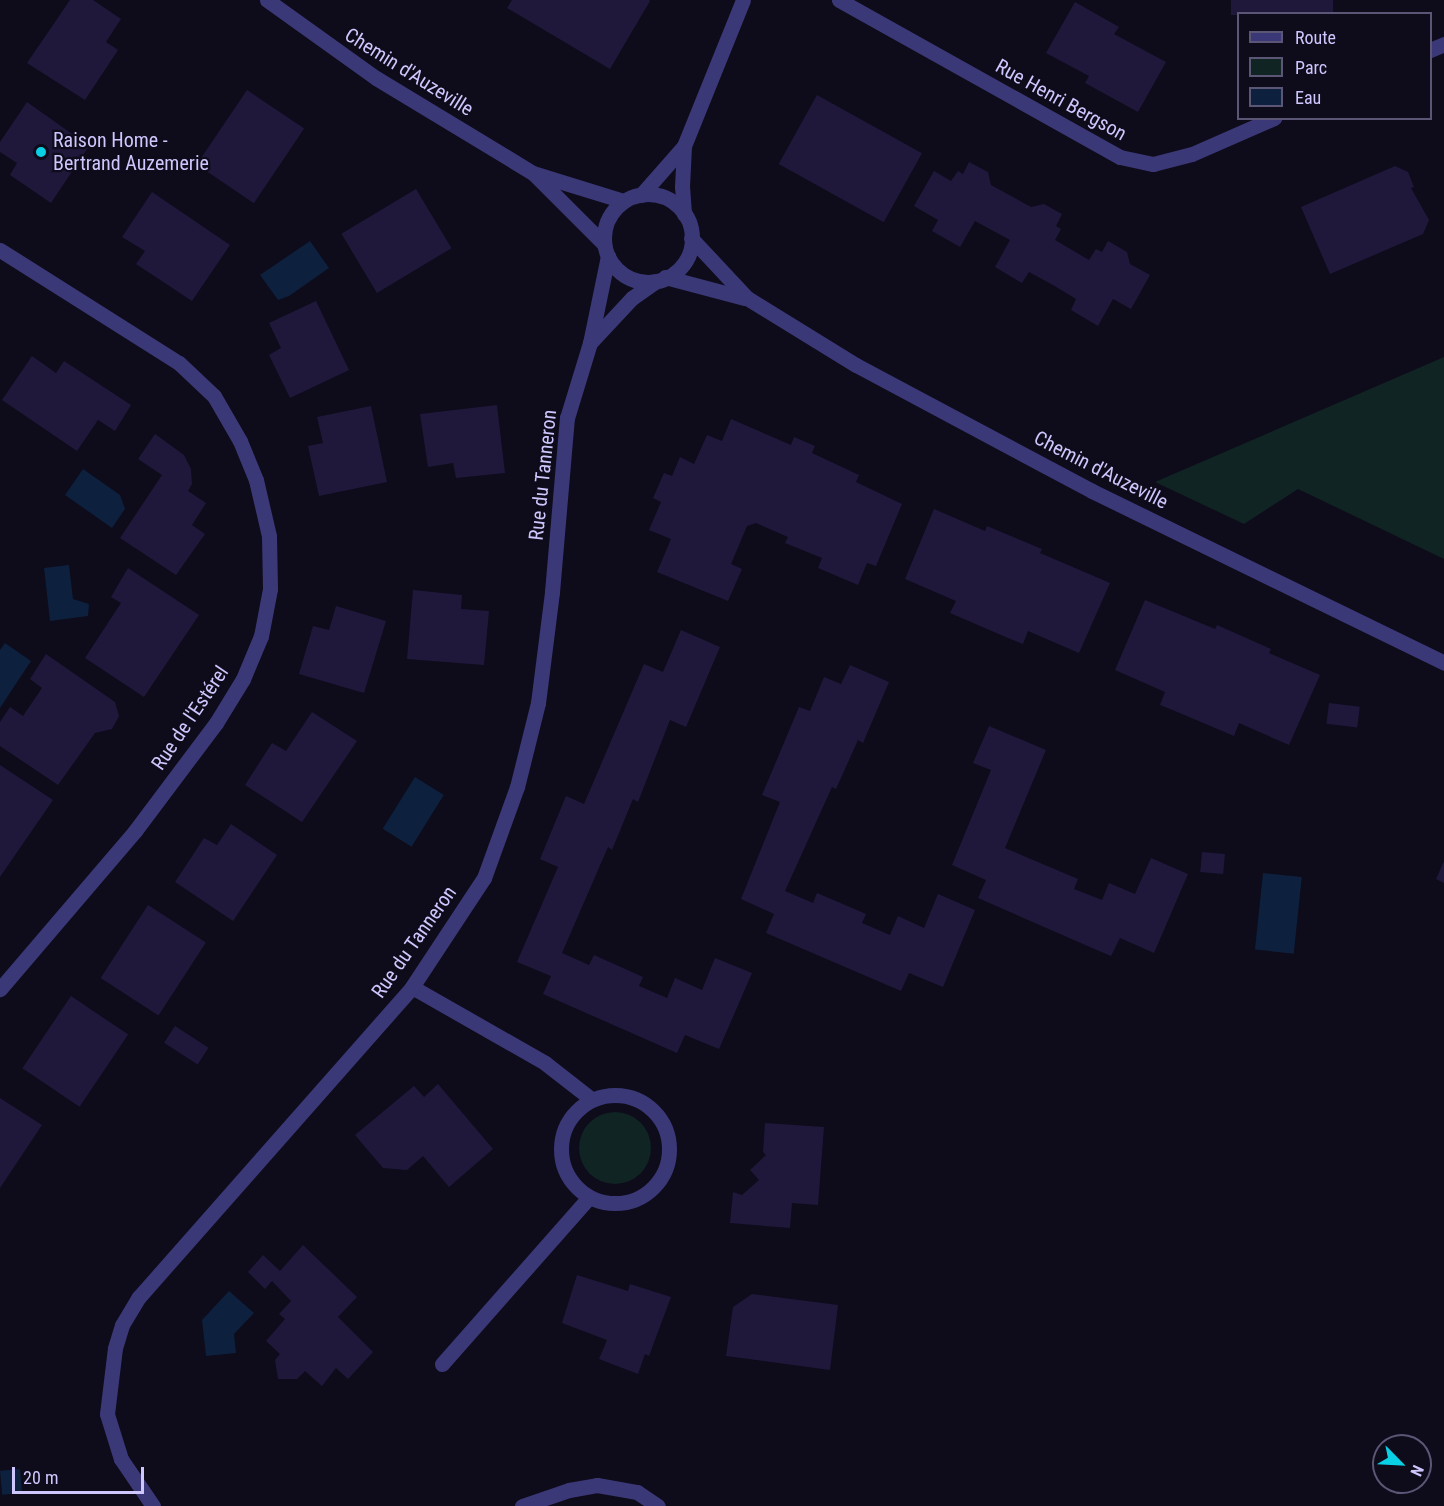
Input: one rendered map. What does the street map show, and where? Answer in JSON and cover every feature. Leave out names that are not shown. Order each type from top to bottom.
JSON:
[{"type":"street","name":"Chemin d'Auzeville","points":[[267,0],[376,78],[533,173],[624,201]]},
{"type":"street","points":[[641,195],[684,146],[743,0]]},
{"type":"street","name":"Rue Henri Bergson","points":[[839,0],[1120,157],[1153,164],[1192,154],[1269,120]]},
{"type":"street","name":"Chemin d'Auzeville","points":[[684,146],[681,187],[684,214],[692,231],[691,238],[747,298],[856,365],[1092,491],[1444,663]]},
{"type":"street","name":"Chemin d'Auzeville","points":[[533,173],[606,250],[625,275],[635,280],[661,279],[747,298]]},
{"type":"street","points":[[606,250],[608,220],[624,201],[641,195],[666,198],[684,214]]},
{"type":"street","points":[[661,279],[681,266],[688,256],[691,238]]},
{"type":"street","name":"Rue de l'Estérel","points":[[0,250],[179,363],[214,396],[240,441],[256,480],[269,536],[270,589],[261,636],[243,679],[216,723],[135,831],[0,989]]},
{"type":"street","name":"Rue du Tanneron","points":[[153,1506],[121,1459],[107,1414],[115,1348],[122,1325],[139,1297],[412,987],[484,878],[517,787],[538,703],[552,592],[567,418],[590,343],[606,250]]},
{"type":"street","name":"Rue du Tanneron","points":[[590,343],[632,298],[661,279]]},
{"type":"street","points":[[412,987],[545,1063],[591,1099]]},
{"type":"street","points":[[609,1095],[628,1096],[647,1105],[660,1119],[667,1132],[670,1151],[665,1170],[648,1193],[631,1202],[615,1204],[596,1201],[576,1189],[565,1173],[560,1151],[562,1132],[568,1120],[591,1099],[609,1095]]},
{"type":"street","points":[[442,1364],[589,1197]]},
{"type":"street","points":[[522,1506],[569,1490],[597,1485],[637,1492],[657,1506]]},
{"type":"green space","points":[[1444,357],[1444,559],[1298,489],[1244,524],[1155,482]]},
{"type":"green space","points":[[615,1112],[629,1115],[641,1122],[648,1134],[651,1148],[648,1162],[641,1174],[629,1181],[615,1184],[601,1181],[589,1174],[582,1162],[579,1148],[582,1134],[589,1122],[601,1115]]},
{"type":"water","points":[[310,241],[329,268],[289,296],[278,300],[260,275]]},
{"type":"water","points":[[83,469],[120,495],[125,509],[112,528],[65,495]]},
{"type":"water","points":[[69,565],[73,599],[89,604],[88,616],[50,621],[44,568]]},
{"type":"water","points":[[5,643],[31,661],[0,708],[0,650]]},
{"type":"water","points":[[415,777],[444,795],[412,847],[383,829]]},
{"type":"water","points":[[1263,873],[1302,877],[1294,954],[1255,950]]},
{"type":"water","points":[[229,1291],[254,1313],[234,1334],[236,1353],[206,1356],[202,1320]]},
{"type":"water","points":[[20,1469],[22,1493],[2,1495],[0,1471]]},
{"type":"building","points":[[70,0],[93,0],[121,19],[106,42],[118,50],[85,100],[27,63]]},
{"type":"building","points":[[512,0],[650,1],[610,69],[507,8]]},
{"type":"building","points":[[1231,0],[1333,0],[1333,12],[1237,12],[1237,15],[1231,15]]},
{"type":"building","points":[[1075,2],[1119,27],[1114,34],[1166,62],[1138,112],[1085,83],[1089,76],[1046,53]]},
{"type":"building","points":[[247,90],[304,129],[254,203],[197,165]]},
{"type":"building","points":[[817,95],[922,153],[884,222],[779,164]]},
{"type":"building","points":[[27,102],[89,146],[51,203],[10,175],[17,163],[0,152],[0,142]]},
{"type":"building","points":[[969,162],[988,172],[991,185],[1031,207],[1044,204],[1062,214],[1056,226],[1061,229],[1055,240],[1089,260],[1096,249],[1102,252],[1108,241],[1127,252],[1130,264],[1150,275],[1131,309],[1113,299],[1098,326],[1071,310],[1076,299],[1053,285],[1029,272],[1022,283],[995,267],[1010,240],[975,221],[960,247],[932,231],[938,220],[914,206],[934,171],[951,181],[958,171],[963,174]]},
{"type":"building","points":[[1395,166],[1408,172],[1414,187],[1411,188],[1429,220],[1423,234],[1330,274],[1301,207]]},
{"type":"building","points":[[416,189],[452,248],[377,293],[341,234]]},
{"type":"building","points":[[152,192],[230,245],[192,301],[136,264],[145,251],[122,237]]},
{"type":"building","points":[[316,301],[349,370],[290,398],[269,355],[281,348],[269,323]]},
{"type":"building","points":[[32,356],[56,373],[64,361],[131,405],[115,431],[98,420],[77,451],[2,400]]},
{"type":"building","points":[[497,405],[505,473],[456,478],[453,463],[428,467],[420,414]]},
{"type":"building","points":[[371,406],[387,482],[319,496],[308,446],[323,443],[317,417]]},
{"type":"building","points":[[731,419],[791,445],[794,437],[815,446],[812,453],[859,475],[856,482],[902,504],[876,566],[867,563],[858,585],[818,568],[822,558],[785,543],[788,537],[756,523],[747,526],[731,564],[742,569],[728,601],[657,572],[671,539],[649,530],[661,502],[653,498],[664,473],[672,476],[680,457],[694,464],[707,435],[722,441]]},
{"type":"building","points":[[155,434],[184,455],[191,469],[192,484],[188,491],[206,503],[192,525],[205,534],[176,575],[120,538],[162,475],[138,459]]},
{"type":"building","points":[[934,509],[985,531],[987,526],[1042,549],[1040,553],[1110,583],[1079,653],[1028,631],[1023,644],[1008,638],[950,613],[956,601],[905,579]]},
{"type":"building","points":[[128,568],[199,615],[144,697],[85,658],[121,603],[111,597]]},
{"type":"building","points":[[413,590],[462,595],[461,609],[489,611],[484,665],[407,659]]},
{"type":"building","points":[[1145,600],[1215,629],[1217,625],[1271,649],[1269,653],[1320,675],[1289,745],[1239,723],[1234,736],[1160,705],[1165,692],[1115,670]]},
{"type":"building","points":[[336,606],[386,621],[364,693],[299,674],[313,626],[329,630]]},
{"type":"building","points":[[681,630],[720,647],[686,727],[670,720],[638,802],[633,799],[612,850],[608,847],[562,953],[589,965],[594,955],[643,977],[639,986],[667,998],[675,978],[702,990],[715,958],[752,973],[719,1049],[685,1035],[677,1053],[543,994],[551,976],[517,962],[558,867],[540,859],[566,796],[584,804],[644,664],[663,672]]},
{"type":"building","points":[[46,654],[115,702],[119,716],[112,729],[95,733],[58,785],[0,746],[0,722],[10,707],[23,716],[42,688],[30,679]]},
{"type":"building","points":[[850,665],[889,682],[863,743],[858,740],[836,789],[832,787],[785,891],[813,903],[817,893],[866,914],[862,923],[890,935],[898,916],[924,928],[938,894],[975,910],[943,987],[909,973],[901,991],[766,933],[774,914],[741,899],[780,802],[762,795],[799,707],[810,711],[824,677],[841,684]]},
{"type":"building","points":[[1329,703],[1360,707],[1357,728],[1326,724]]},
{"type":"building","points":[[312,712],[357,741],[302,822],[245,785],[272,743],[286,751]]},
{"type":"building","points":[[989,726],[1046,750],[1005,848],[1078,879],[1074,889],[1102,900],[1109,883],[1135,894],[1151,858],[1188,874],[1154,953],[1120,938],[1111,956],[1083,944],[978,898],[986,880],[952,865],[991,770],[973,763]]},
{"type":"building","points":[[0,765],[53,800],[0,877]]},
{"type":"building","points":[[231,824],[277,855],[233,921],[175,882],[204,838],[217,845]]},
{"type":"building","points":[[1202,852],[1225,854],[1223,874],[1200,872]]},
{"type":"building","points":[[1444,861],[1444,883],[1436,879]]},
{"type":"building","points":[[148,905],[206,943],[158,1016],[101,978]]},
{"type":"building","points":[[71,996],[128,1035],[80,1107],[22,1068]]},
{"type":"building","points":[[175,1026],[209,1048],[198,1065],[164,1043]]},
{"type":"building","points":[[438,1084],[493,1149],[449,1187],[423,1156],[407,1170],[383,1168],[355,1135],[414,1086],[424,1097]]},
{"type":"building","points":[[0,1098],[42,1125],[0,1188]]},
{"type":"building","points":[[765,1123],[824,1127],[818,1205],[792,1203],[790,1228],[730,1223],[733,1192],[742,1195],[759,1180],[750,1170],[766,1155],[763,1152]]},
{"type":"building","points":[[303,1245],[357,1297],[338,1317],[373,1352],[348,1379],[336,1368],[322,1386],[305,1371],[297,1379],[278,1379],[275,1360],[280,1354],[266,1341],[285,1319],[279,1314],[291,1301],[272,1281],[265,1289],[248,1272],[263,1255],[280,1271]]},
{"type":"building","points":[[577,1275],[628,1291],[630,1284],[671,1297],[649,1356],[645,1354],[638,1374],[599,1359],[607,1340],[562,1323]]},
{"type":"building","points":[[752,1294],[838,1305],[830,1370],[726,1356],[733,1307]]},
{"type":"place","name":"Raison Home - Bertrand Auzemerie","points":[[41,152]]}]
